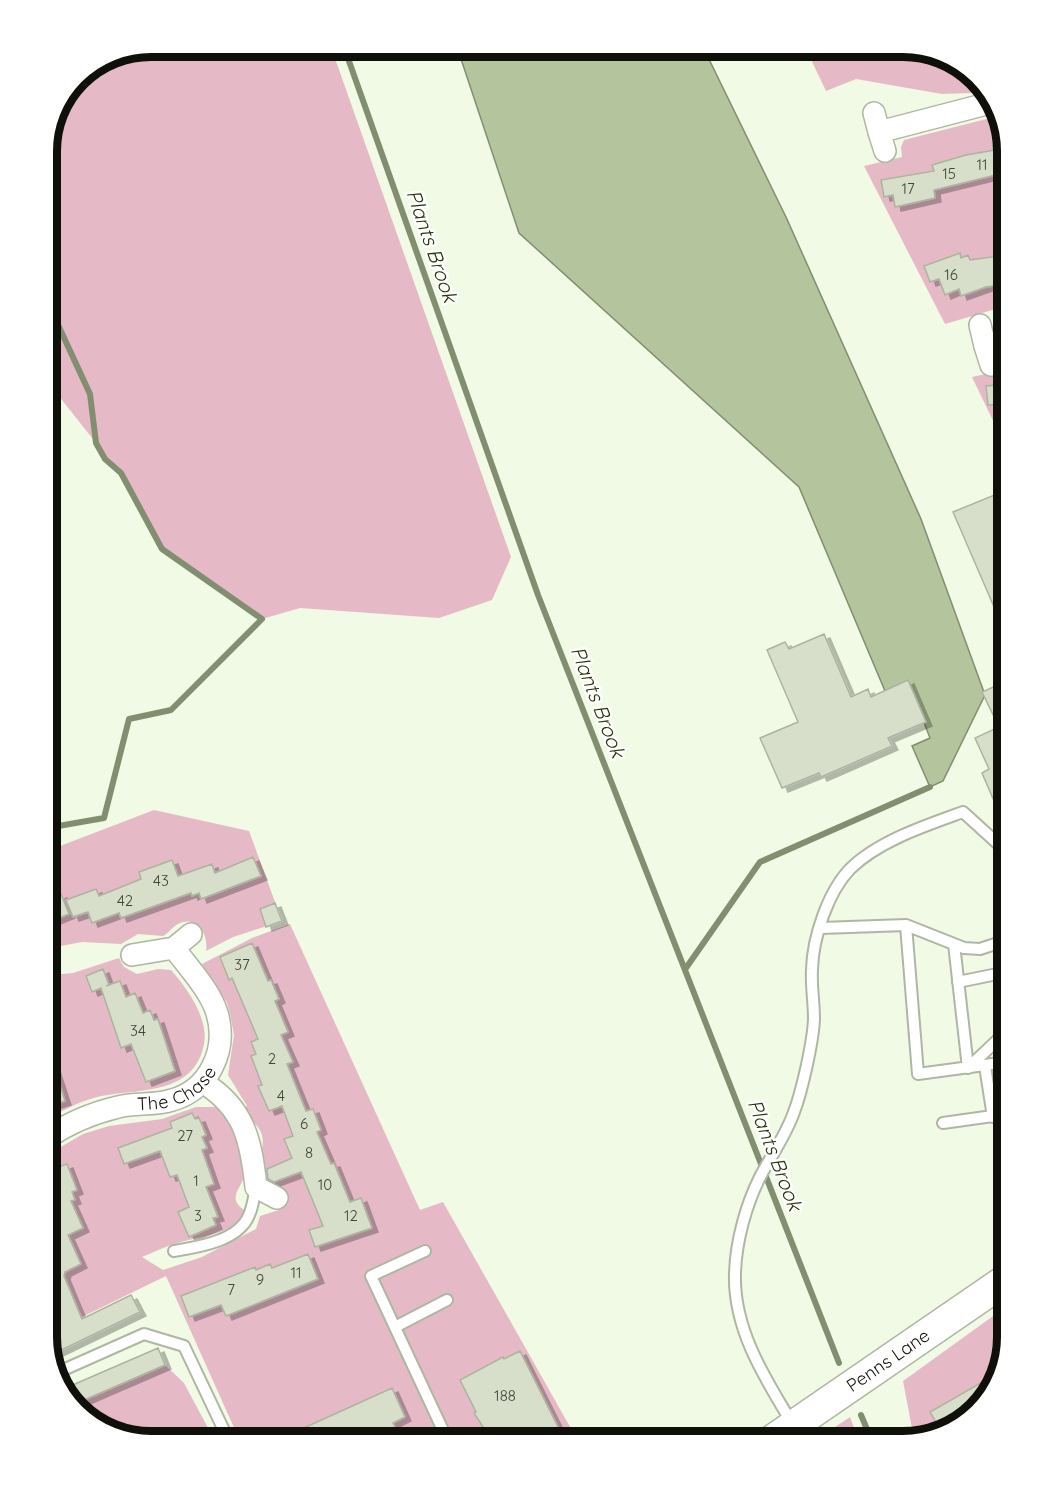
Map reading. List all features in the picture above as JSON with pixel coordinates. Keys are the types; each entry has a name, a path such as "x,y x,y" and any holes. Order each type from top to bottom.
{"main road":[{"name":"Penns Lane","path":"786,1431 997,1287"}],"street":[{"path":"879,132 984,105"},
{"path":"980,325 988,355 997,347"},
{"path":"132,955 174,948 191,934"},
{"name":"The Chase","path":"57,1132 79,1120 119,1106 151,1105 174,1100 204,1083 217,1056 219,1033 217,1012 174,948"},
{"path":"204,1083 223,1095 238,1113 247,1135 248,1192 277,1198"}],"lane":[{"path":"781,1431 770,1387 749,1345 737,1309 735,1272 742,1226 759,1179 794,1112 814,1020 812,968 821,928 832,895 850,868 886,844 922,827 963,812 997,842"},
{"path":"821,928 906,925 954,944 980,949 997,944"},
{"path":"906,925 918,1074 997,1064"},
{"path":"954,944 968,1068"},
{"path":"958,982 997,974"},
{"path":"968,1068 997,1041"},
{"path":"985,1066 993,1117"},
{"path":"943,1124 997,1116"},
{"path":"174,1251 198,1247 237,1230 249,1217 248,1192"},
{"path":"425,1251 371,1276 443,1431"},
{"path":"395,1327 447,1300"},
{"path":"63,1370 144,1334 184,1346 224,1431"}],"shaded area":[{"path":"151,57 335,57 511,557 492,600 439,618 300,608 262,619 162,549 121,473 105,459 96,443 57,394 57,145 60,127 76,94 89,80 104,70 133,59"},
{"path":"460,57 708,57 786,217 921,519 985,695 943,781 930,787 912,746 930,738 908,681 885,691 799,487 519,233"},
{"path":"810,57 909,57 927,60 960,76 976,92 942,94 856,79 826,91"},
{"path":"991,118 997,151 997,309 945,324 864,166 902,157 901,147 904,140"},
{"path":"997,372 997,429 972,377"},
{"path":"154,810 249,831 282,921 233,937 206,951 206,939 200,928 191,922 185,922 178,924 163,936 138,934 121,944 82,942 61,946 57,959 57,847"},
{"path":"290,924 420,1210 443,1202 572,1431 236,1431 166,1276 57,1329 57,1149 83,1134 109,1126 162,1119 196,1107 223,1107 238,1137 244,1177 236,1199 240,1207 246,1211 232,1226 215,1234 174,1244 142,1257 163,1270 202,1257 256,1229 260,1216 279,1210 283,1205 277,1187 263,1169 262,1135 243,1109 247,1106 228,1075 234,1035 227,1003 202,964 252,938"},
{"path":"119,958 124,967 137,974 158,969 171,970 195,1004 205,1034 198,1061 189,1073 176,1082 161,1087 97,1097 57,1114 57,975 73,973"},
{"path":"997,1313 996,1349 990,1373 978,1394 960,1412 939,1424 912,1430 903,1381"},
{"path":"165,1365 184,1383 210,1431 133,1429 109,1421 83,1401"},
{"path":"850,1417 855,1431 829,1431"}],"building":[{"path":"997,150 997,175 934,190 935,198 895,207 893,195 884,197 881,180 934,171 932,165 966,155"},
{"path":"960,253 961,258 968,255 970,260 997,256 997,286 961,296 959,289 945,295 939,279 930,282 924,266"},
{"path":"997,385 997,405 988,405 986,386"},
{"path":"997,494 997,614 953,512"},
{"path":"824,634 851,697 868,689 871,697 908,680 926,722 888,738 892,746 821,777 819,773 782,788 760,738 798,722 767,650 785,642 789,649"},
{"path":"997,685 997,723 982,692"},
{"path":"997,728 997,808 982,773 989,769 975,738"},
{"path":"253,857 261,876 201,899 199,893 192,896 191,893 121,918 119,913 92,923 88,912 73,917 66,900 96,889 99,896 141,879 139,872 172,860 178,876 212,864 215,873"},
{"path":"61,894 69,914 57,919 57,895"},
{"path":"275,903 282,921 266,927 260,909"},
{"path":"252,943 268,981 271,980 279,999 275,1001 288,1032 281,1035 293,1062 287,1064 306,1111 313,1109 321,1130 317,1132 331,1164 334,1163 350,1202 361,1198 372,1228 315,1247 309,1230 323,1226 301,1172 274,1182 268,1179 267,1169 292,1158 284,1139 293,1136 282,1106 269,1111 258,1086 262,1085 251,1056 256,1054 251,1042 258,1039 232,978 229,980 220,957"},
{"path":"103,969 109,985 120,981 126,997 135,993 143,1013 150,1010 154,1020 158,1019 175,1071 146,1082 131,1044 121,1048 101,988 92,992 86,976"},
{"path":"57,1076 65,1101 57,1104"},
{"path":"192,1113 195,1119 199,1118 206,1135 202,1137 207,1148 202,1150 214,1184 206,1187 218,1217 213,1218 216,1225 189,1237 178,1212 189,1207 177,1175 170,1177 160,1151 124,1164 118,1148 172,1128 170,1122"},
{"path":"67,1164 77,1190 72,1192 75,1200 71,1201 83,1228 68,1235 81,1264 65,1272 64,1276 82,1319 131,1295 140,1312 58,1351 57,1337 57,1168"},
{"path":"308,1254 318,1279 226,1316 221,1305 189,1317 181,1296 255,1267 256,1270 270,1264 272,1268"},
{"path":"158,1348 165,1365 83,1401 71,1386"},
{"path":"520,1351 560,1431 486,1431 474,1413 476,1412 460,1380 503,1357 504,1359"},
{"path":"986,1380 978,1394 960,1412 950,1418 937,1425 930,1412"},
{"path":"392,1388 405,1417 393,1423 397,1431 297,1431"}],"waterway":[{"name":"Plants Brook","path":"348,57 538,595 839,1363"},
{"path":"57,323 90,394 96,443 105,459 121,473 162,549 262,619 171,710 129,719 104,818 57,826"},
{"path":"686,968 760,862 930,787"},
{"name":"Plants Brook","path":"861,1415 868,1431"}]}
